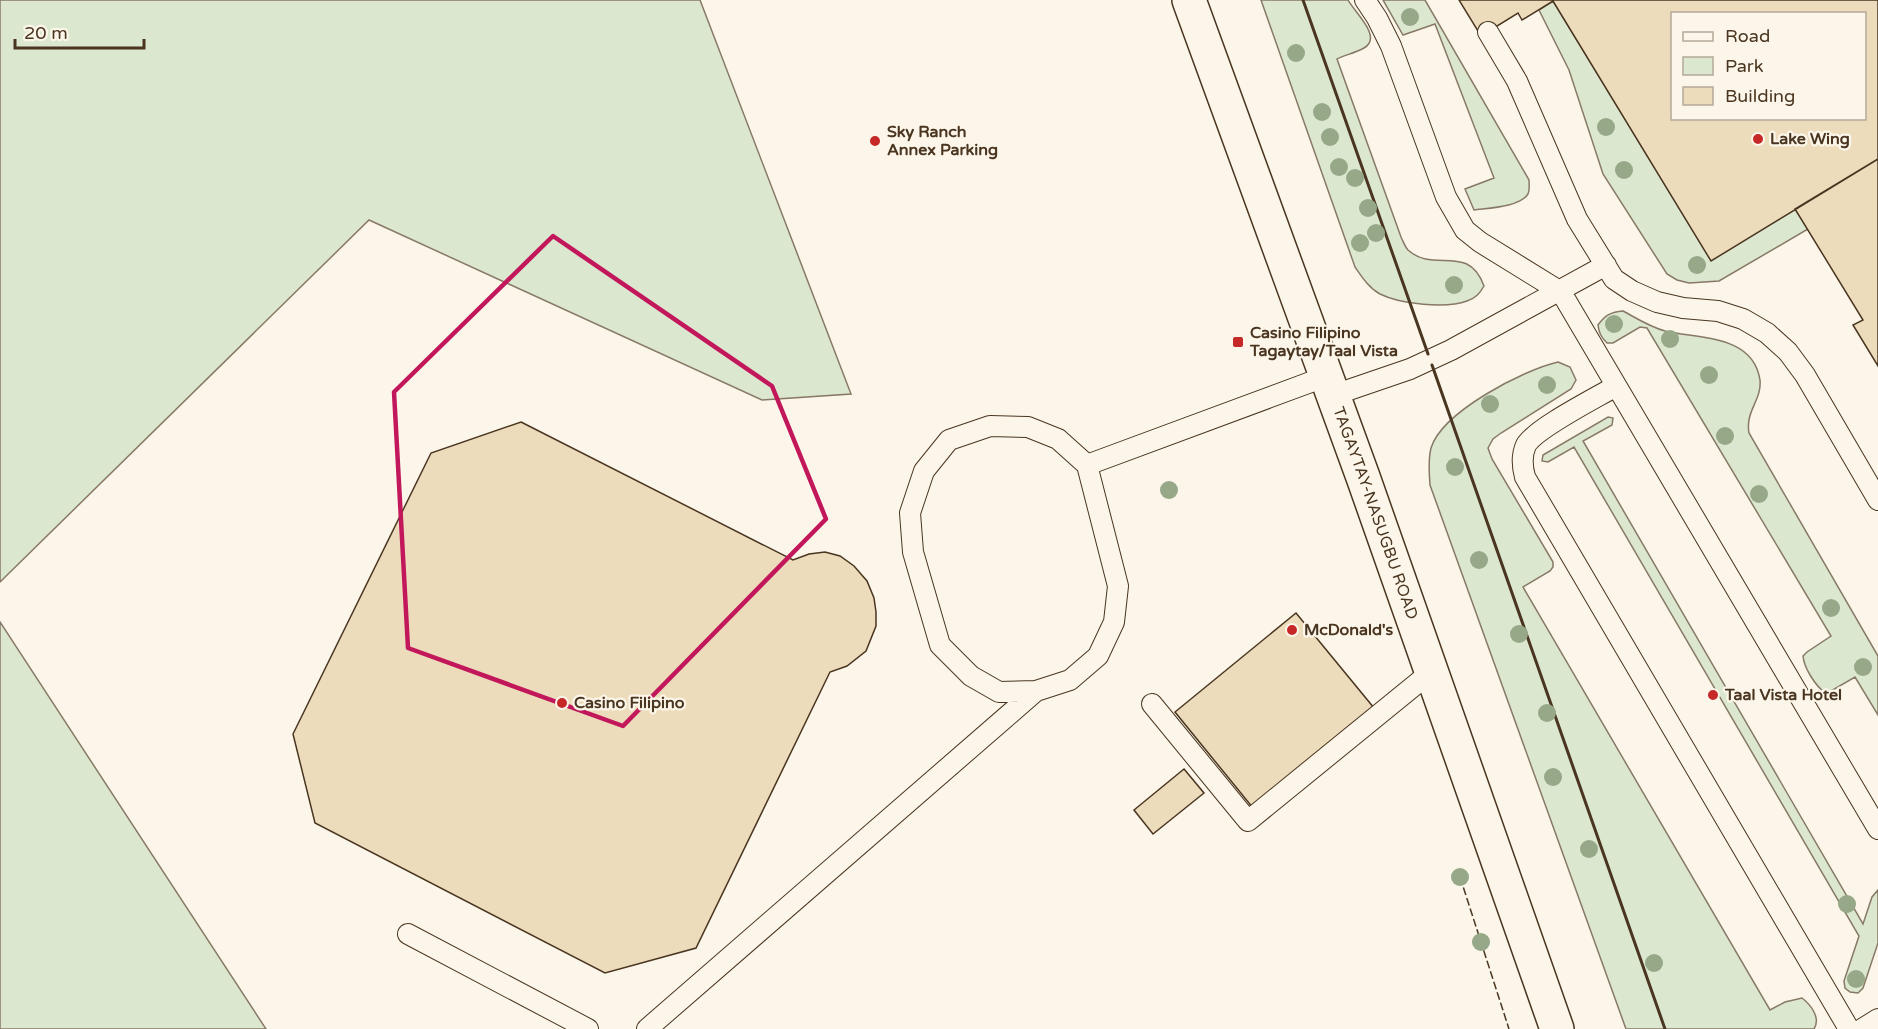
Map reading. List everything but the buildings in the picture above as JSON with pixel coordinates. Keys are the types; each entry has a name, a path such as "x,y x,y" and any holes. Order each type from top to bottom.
{"main road":[{"name":"TAGAYTAY-NASUGBU ROAD","path":"1189,0 1330,385 1557,1029"}],"lane":[{"path":"1365,0 1391,46 1446,197 1455,214 1465,230 1480,242 1561,292 1878,829"},
{"path":"1488,32 1517,81 1577,219 1614,279 1632,291 1657,302 1683,308 1718,311 1743,319 1767,333 1788,351 1805,375 1878,500"},
{"path":"1087,465 1330,385 1410,369 1561,292 1606,265"},
{"path":"1616,386 1534,435 1523,453 1522,466 1525,477 1849,1029"},
{"path":"990,426 1028,427 1058,439 1087,465 1118,586 1114,622 1098,656 1070,680 1036,691 999,692 971,676 940,645 913,552 910,513 924,471 949,441 990,426"},
{"path":"1152,704 1248,821 1431,672"},
{"path":"647,1029 1036,691"},
{"path":"408,934 588,1029"},
{"path":"1862,1029 1878,1019"}],"highlighted area":[{"path":"553,236 772,386 826,519 623,726 408,648 394,392"}],"green space":[{"path":"0,0 700,0 851,394 762,400 369,220 0,582"},
{"path":"1261,0 1348,0 1361,18 1369,31 1369,43 1361,50 1337,59 1401,237 1408,250 1418,257 1469,265 1477,273 1484,286 1475,297 1447,305 1411,303 1389,298 1376,292 1360,275 1355,267"},
{"path":"1383,0 1425,0 1529,180 1529,192 1524,198 1503,206 1474,210 1465,189 1494,178 1435,24 1403,35"},
{"path":"1553,1 1711,260 1795,209 1808,229 1719,281 1689,283 1667,274 1603,174 1569,70 1539,10"},
{"path":"1623,311 1665,331 1708,338 1736,346 1747,354 1755,365 1760,387 1749,418 1749,433 1878,656 1878,715 1855,677 1825,693 1817,686 1805,666 1803,656 1831,636 1647,328 1640,327 1613,343 1607,343 1602,337 1598,325 1606,316"},
{"path":"1558,362 1570,367 1576,380 1571,389 1501,433 1493,439 1488,448 1492,459 1553,562 1550,571 1523,587 1770,1010 1785,1002 1802,998 1809,1004 1816,1016 1814,1029 1626,1029 1430,485 1431,448 1438,434 1451,420 1505,383"},
{"path":"1608,417 1613,418 1612,425 1583,441 1863,924 1872,897 1878,890 1878,943 1863,988 1858,993 1850,992 1845,988 1844,981 1859,936 1574,447 1548,462 1542,461 1543,455"},
{"path":"0,622 266,1029 0,1029"}],"fence":[{"path":"1460,877 1509,1029"}],"wall":[{"path":"1303,0 1428,354"},
{"path":"1432,365 1665,1029"}],"place":[{"name":"Lake Wing","path":"1758,139"},
{"name":"Sky Ranch Annex Parking","path":"875,141"},
{"name":"Casino Filipino Tagaytay/Taal Vista","path":"1238,342"},
{"name":"McDonald's","path":"1292,630"},
{"name":"Taal Vista Hotel","path":"1713,695"},
{"name":"Casino Filipino","path":"562,703"}]}
